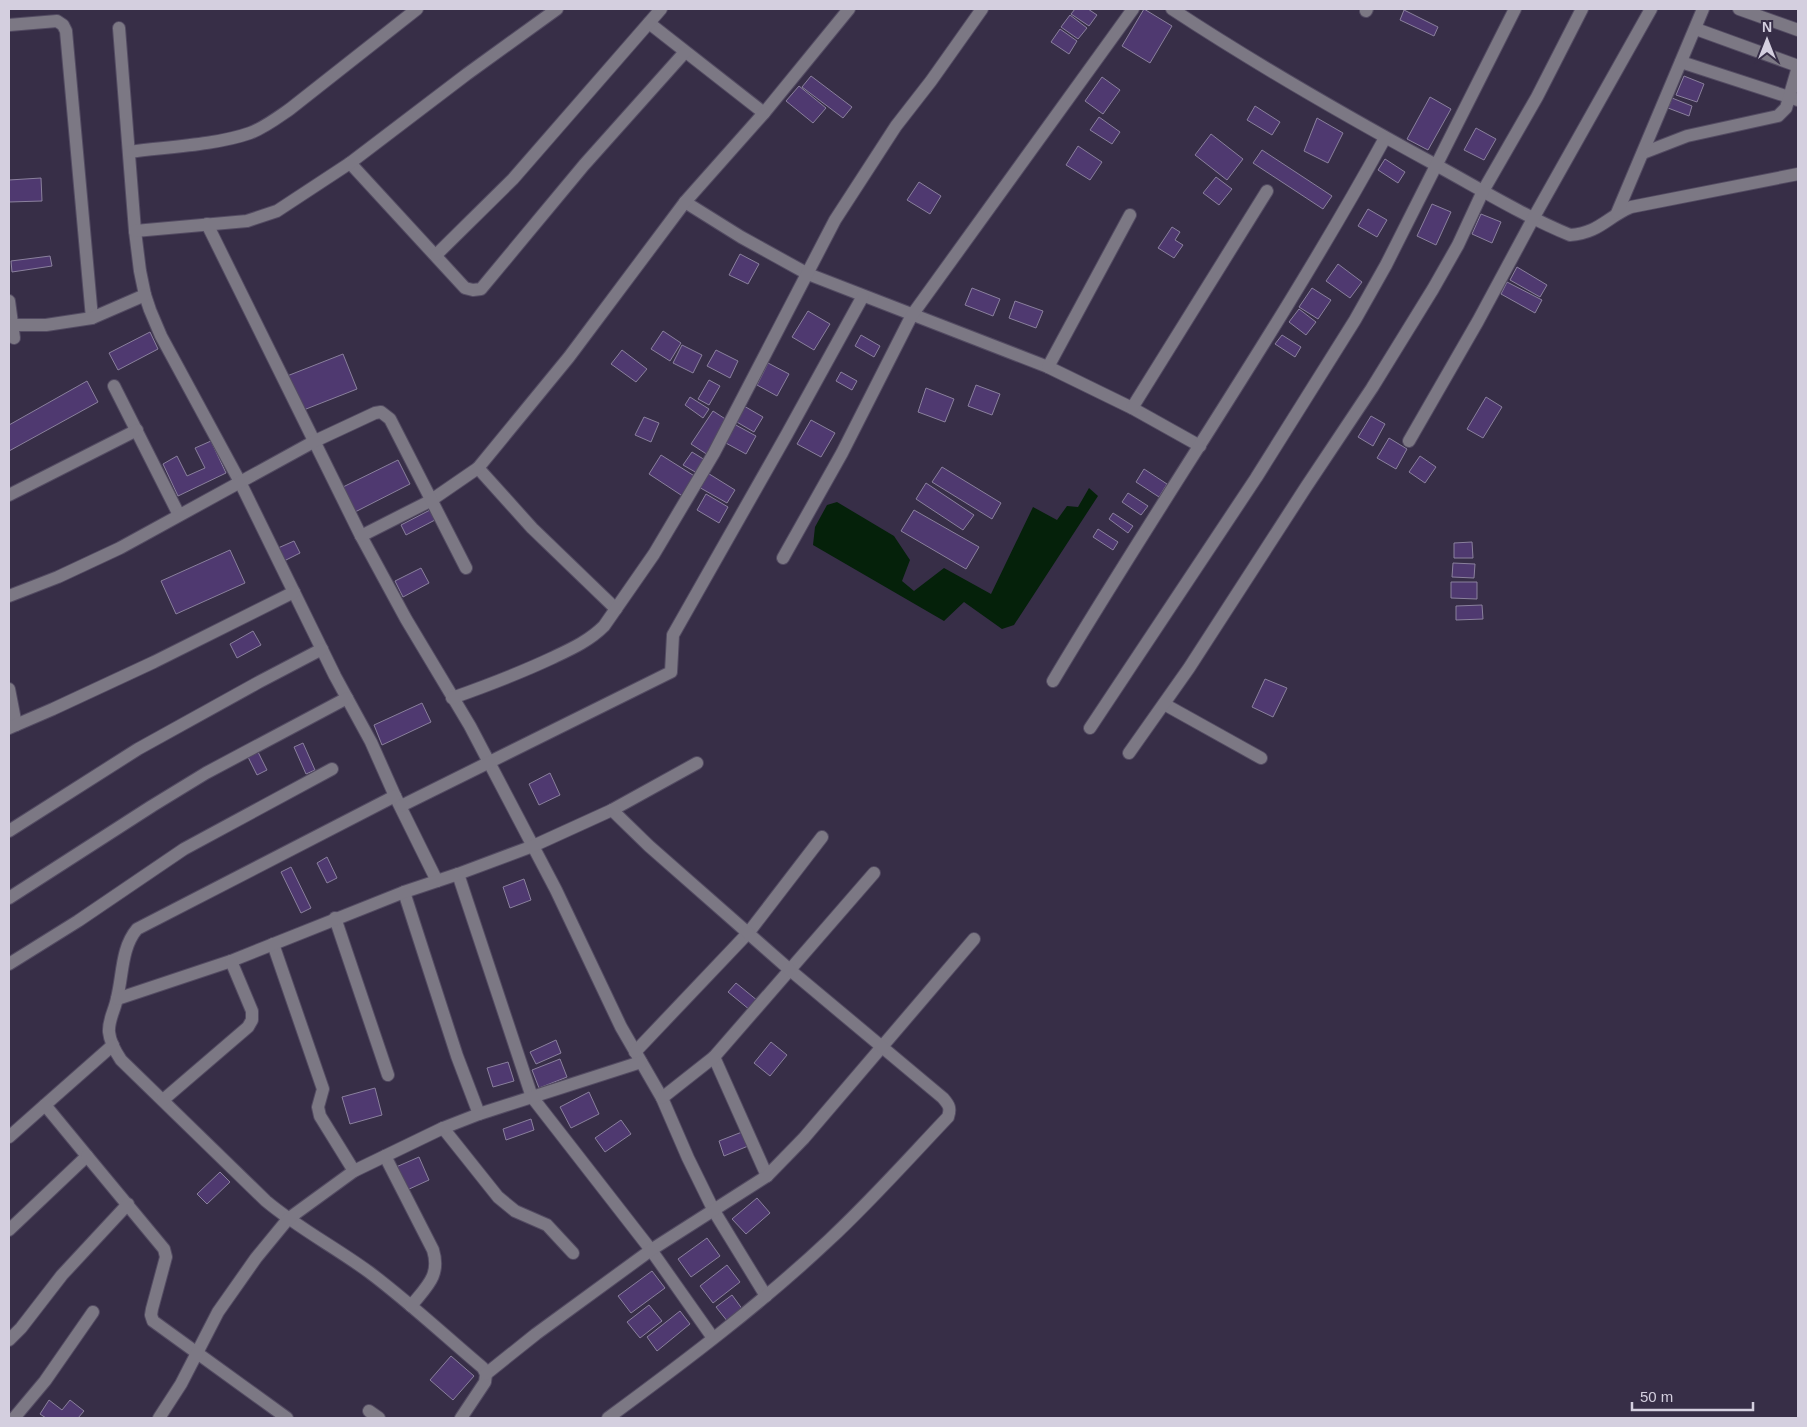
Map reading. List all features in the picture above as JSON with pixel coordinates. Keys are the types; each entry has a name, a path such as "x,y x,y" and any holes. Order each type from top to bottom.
{"street":[{"path":"129,152 223,140 251,133 275,120 290,109 416,9"},
{"path":"135,231 246,221 276,211 350,164 467,74 557,9"},
{"path":"436,255 514,179 662,9"},
{"path":"362,536 430,501 478,468 569,357 684,202 764,113 849,9"},
{"path":"452,698 527,670 577,646 594,636 616,610 654,554 714,453 835,220 891,134 982,9"},
{"path":"783,558 842,453 912,315 1133,9"},
{"path":"1172,9 1233,49 1386,138 1483,191 1570,235 1584,234 1595,230 1617,213 1631,207 1798,174"},
{"path":"1090,728 1246,493 1355,320 1386,266 1515,9"},
{"path":"1129,753 1164,704 1408,330 1447,266 1483,191 1537,96 1582,9"},
{"path":"1409,441 1478,321 1651,9"},
{"path":"1617,213 1703,9"},
{"path":"1739,9 1798,30"},
{"path":"9,25 57,21 63,25 66,31 92,318"},
{"path":"649,23 764,113"},
{"path":"119,28 135,231 145,295 161,336 240,482 322,649 371,742 437,881"},
{"path":"1643,153 1687,136 1778,116 1783,113 1794,98 1798,67 1696,29"},
{"path":"350,164 465,288 481,289 584,165 686,52"},
{"path":"1681,62 1794,98"},
{"path":"1053,681 1101,601 1318,257 1386,138"},
{"path":"1132,408 1266,191"},
{"path":"684,202 741,237 808,274 1048,367 1132,408 1200,446"},
{"path":"1048,367 1130,215"},
{"path":"207,224 362,536 406,619 470,726 556,890 621,1028 662,1098 714,1211 766,1296"},
{"path":"12,325 46,325 92,318 145,295"},
{"path":"461,1418 485,1382 486,1374 482,1368 411,1306 368,1272 311,1232 288,1219 266,1201 122,1060 112,1045 110,1025 117,999 125,950 137,929 398,801 489,763 671,672 673,635 788,434 863,296"},
{"path":"9,301 14,338"},
{"path":"114,386 179,515"},
{"path":"9,596 58,577 120,548 315,440 381,412 390,419 430,501 466,568"},
{"path":"9,495 137,430"},
{"path":"478,468 532,528 616,610"},
{"path":"9,690 12,726 154,662 294,592"},
{"path":"9,831 138,749 322,649"},
{"path":"9,898 206,773 347,698"},
{"path":"1164,704 1261,758"},
{"path":"117,999 231,961 335,918 533,846 612,810 697,764"},
{"path":"9,964 78,921 184,849 332,769"},
{"path":"608,1418 683,1363 766,1296 830,1239 948,1117 950,1111 949,1104 943,1098 882,1045 790,970 649,846 612,810"},
{"path":"159,1418 181,1384 218,1312 288,1219 354,1171 443,1128 638,1057 748,932 822,837"},
{"path":"662,1098 714,1057 874,873"},
{"path":"458,874 532,1097 651,1250 713,1338"},
{"path":"404,892 457,1056 479,1114"},
{"path":"335,918 388,1075"},
{"path":"486,1374 536,1334 651,1250 767,1176 804,1138 974,939"},
{"path":"273,944 322,1089 322,1097 318,1107 320,1116 354,1171"},
{"path":"163,1100 248,1027 252,1020 252,1011 231,961"},
{"path":"9,1136 112,1045"},
{"path":"714,1057 767,1176"},
{"path":"45,1104 86,1156 160,1242 166,1257 152,1309 153,1321 287,1418"},
{"path":"443,1128 498,1197 515,1211 547,1225 573,1253"},
{"path":"9,1230 86,1156"},
{"path":"385,1156 434,1250 436,1260 436,1271 432,1280 411,1306"},
{"path":"9,1340 21,1328 62,1275 128,1204"},
{"path":"14,1418 44,1381 93,1312"}],"shaded area":[{"path":"1089,488 1098,496 1014,625 1002,629 964,602 944,621 813,545 815,527 827,505 837,502 894,536 910,560 902,581 914,591 944,568 991,594 1033,507 1057,520 1067,506 1078,507"}],"building":[{"path":"1075,9 1088,9 1097,15 1089,26 1071,14"},
{"path":"1144,9 1172,26 1150,63 1122,46"},
{"path":"1404,10 1438,27 1434,36 1400,20"},
{"path":"1070,15 1087,28 1078,39 1061,27"},
{"path":"1060,29 1077,41 1069,54 1051,42"},
{"path":"811,76 852,107 843,118 802,87"},
{"path":"1684,76 1704,84 1697,102 1676,95"},
{"path":"1102,77 1120,90 1103,114 1085,101"},
{"path":"799,86 826,108 813,123 786,101"},
{"path":"1430,97 1451,109 1428,150 1407,139"},
{"path":"1672,98 1692,106 1689,116 1668,108"},
{"path":"1255,106 1280,122 1272,135 1247,120"},
{"path":"1099,117 1120,132 1112,144 1090,130"},
{"path":"1317,118 1343,133 1328,163 1304,151"},
{"path":"1476,128 1496,139 1484,160 1464,150"},
{"path":"1211,134 1243,159 1227,180 1195,155"},
{"path":"1078,146 1102,162 1090,180 1066,165"},
{"path":"1262,150 1332,196 1323,209 1253,163"},
{"path":"1385,159 1405,172 1398,183 1378,170"},
{"path":"1216,177 1232,189 1219,205 1203,193"},
{"path":"41,178 42,201 9,202 9,180"},
{"path":"919,182 941,196 930,214 907,200"},
{"path":"1432,204 1451,212 1436,245 1417,236"},
{"path":"1368,209 1387,220 1377,237 1358,226"},
{"path":"1481,214 1501,222 1492,243 1472,234"},
{"path":"1172,227 1180,232 1175,240 1183,245 1174,258 1158,248"},
{"path":"740,254 759,264 748,284 729,275"},
{"path":"50,256 52,266 12,272 11,261"},
{"path":"1338,264 1362,282 1350,298 1326,281"},
{"path":"1517,267 1547,285 1540,297 1510,280"},
{"path":"1507,282 1542,300 1535,313 1501,294"},
{"path":"972,288 1000,299 993,316 965,305"},
{"path":"1312,288 1331,300 1318,319 1299,307"},
{"path":"1015,301 1043,311 1036,328 1009,318"},
{"path":"1299,309 1316,322 1306,335 1289,322"},
{"path":"808,311 830,324 814,350 792,337"},
{"path":"663,331 681,343 670,361 651,349"},
{"path":"150,332 158,349 118,370 109,353"},
{"path":"861,335 880,346 874,357 855,346"},
{"path":"1282,335 1301,347 1295,357 1275,344"},
{"path":"682,345 702,355 693,373 673,363"},
{"path":"622,350 647,369 636,382 611,364"},
{"path":"716,350 738,361 730,378 707,366"},
{"path":"343,354 357,389 301,411 287,376"},
{"path":"768,363 789,374 777,396 757,385"},
{"path":"841,372 857,381 852,390 836,381"},
{"path":"709,380 720,386 709,405 698,399"},
{"path":"87,381 98,402 9,451 9,425"},
{"path":"976,385 1000,394 992,415 968,406"},
{"path":"926,388 954,399 945,422 918,412"},
{"path":"690,397 709,409 703,418 685,405"},
{"path":"1486,397 1502,407 1483,438 1467,429"},
{"path":"744,406 763,417 754,432 735,421"},
{"path":"713,411 730,422 708,455 691,444"},
{"path":"1371,416 1385,424 1373,446 1358,437"},
{"path":"644,417 659,423 651,442 635,435"},
{"path":"811,420 835,433 821,457 797,444"},
{"path":"734,424 756,436 746,454 724,442"},
{"path":"1389,438 1407,449 1396,469 1377,458"},
{"path":"211,441 226,473 178,496 163,464 177,456 187,476 205,468 195,448"},
{"path":"692,452 705,460 697,473 683,465"},
{"path":"661,455 696,477 684,497 649,474"},
{"path":"1420,456 1436,467 1425,483 1409,472"},
{"path":"398,460 410,484 355,512 343,487"},
{"path":"942,467 1001,503 992,519 932,482"},
{"path":"1144,469 1167,484 1159,497 1136,482"},
{"path":"706,472 735,490 727,503 697,486"},
{"path":"926,483 974,515 963,530 916,499"},
{"path":"1128,493 1148,506 1141,515 1122,502"},
{"path":"706,494 728,507 719,523 697,510"},
{"path":"430,510 435,520 406,535 401,525"},
{"path":"914,510 979,547 966,569 901,531"},
{"path":"1113,513 1133,526 1128,533 1109,519"},
{"path":"1098,529 1118,542 1113,550 1093,537"},
{"path":"294,541 300,553 284,561 278,548"},
{"path":"1472,542 1473,558 1454,558 1454,543"},
{"path":"230,550 245,583 176,614 161,581"},
{"path":"1453,563 1475,564 1474,578 1452,577"},
{"path":"421,568 429,583 403,597 395,581"},
{"path":"1451,582 1477,582 1477,599 1451,598"},
{"path":"1482,605 1483,619 1456,620 1456,606"},
{"path":"253,631 261,645 237,658 230,644"},
{"path":"1265,679 1287,688 1273,717 1252,707"},
{"path":"422,703 431,722 382,745 374,725"},
{"path":"303,743 315,770 306,774 294,747"},
{"path":"257,750 267,770 257,775 247,755"},
{"path":"550,773 560,795 539,805 529,784"},
{"path":"327,857 337,878 327,883 317,863"},
{"path":"291,867 311,908 301,913 281,872"},
{"path":"524,879 531,900 510,908 503,887"},
{"path":"736,983 758,1001 750,1010 728,992"},
{"path":"556,1040 561,1053 536,1064 530,1052"},
{"path":"771,1042 787,1055 770,1076 754,1063"},
{"path":"560,1059 567,1077 539,1088 532,1070"},
{"path":"508,1062 514,1081 493,1087 487,1068"},
{"path":"375,1088 382,1115 350,1124 342,1097"},
{"path":"589,1092 599,1114 571,1128 560,1107"},
{"path":"531,1119 534,1130 506,1140 503,1129"},
{"path":"621,1120 631,1134 605,1152 595,1138"},
{"path":"742,1132 748,1146 724,1156 719,1141"},
{"path":"419,1157 429,1180 407,1190 396,1167"},
{"path":"220,1172 230,1182 207,1204 197,1194"},
{"path":"757,1198 770,1213 746,1234 732,1219"},
{"path":"707,1238 720,1256 691,1277 678,1259"},
{"path":"727,1265 740,1282 713,1303 700,1286"},
{"path":"652,1271 665,1288 631,1313 618,1296"},
{"path":"732,1295 743,1310 728,1322 716,1307"},
{"path":"649,1305 662,1321 640,1338 627,1322"},
{"path":"680,1311 690,1324 657,1351 647,1337"},
{"path":"451,1356 474,1376 453,1400 430,1380"},
{"path":"49,1400 62,1410 70,1400 84,1411 78,1418 46,1418 40,1414"}]}
